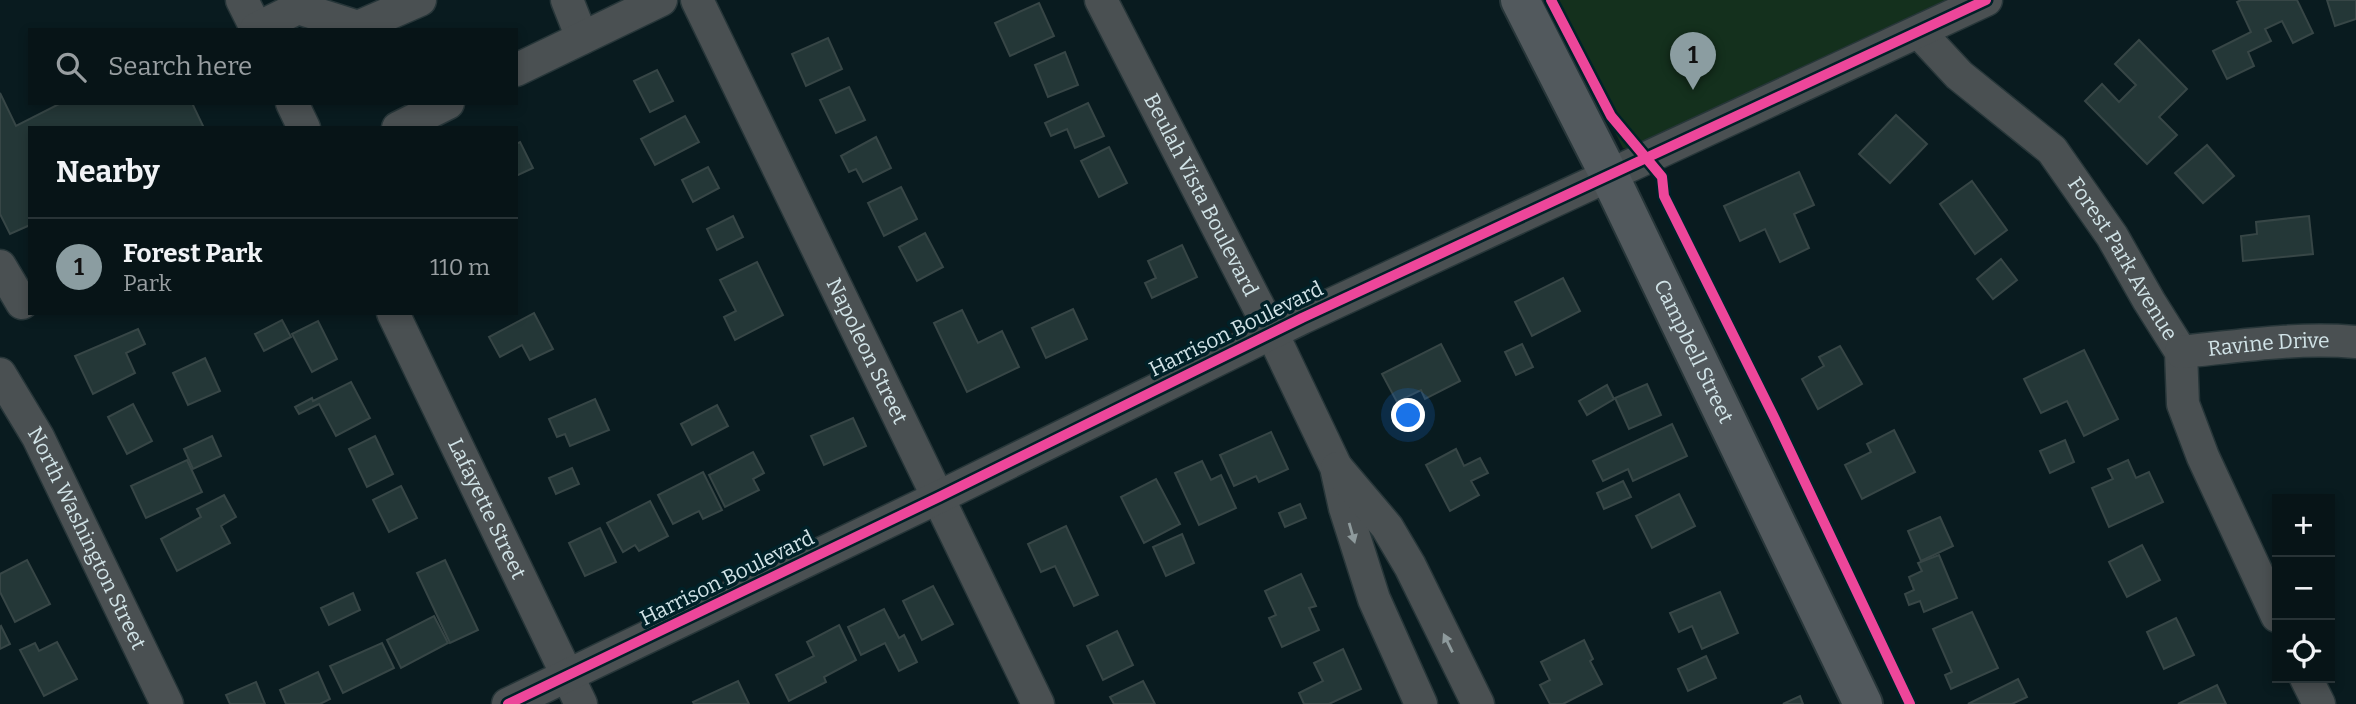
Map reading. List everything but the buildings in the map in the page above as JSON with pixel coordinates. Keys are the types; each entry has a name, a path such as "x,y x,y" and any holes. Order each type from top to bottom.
{"main road":[{"name":"Campbell Street","path":"1520,0 1609,175 1863,704"}],"street":[{"path":"242,0 256,28"},
{"path":"259,28 298,8 358,27 420,0"},
{"path":"567,0 582,38"},
{"path":"518,69 661,0"},
{"name":"Napoleon Street","path":"697,0 1038,704"},
{"name":"Beulah Vista Boulevard","path":"1101,0 1272,333 1336,467 1345,508 1374,599 1421,704"},
{"name":"Harrison Boulevard","path":"509,704 1272,333 1986,0"},
{"name":"Forest Park Avenue","path":"1919,32 1959,75 2052,150 2112,236 2182,352 2183,404 2203,457 2272,605"},
{"path":"293,105 303,126"},
{"path":"401,126 444,105"},
{"path":"0,266 17,305"},
{"name":"Lafayette Street","path":"394,315 581,704"},
{"name":"Ravine Drive","path":"2182,352 2324,339 2356,342"},
{"name":"North Washington Street","path":"0,374 38,437 167,704"},
{"name":"Beulah Vista Boulevard","path":"1336,467 1387,527 1410,566 1478,704"},
{"path":"2308,683 2319,704"}],"green space":[{"path":"1547,0 1986,0 1651,155 1623,148"}],"cycle path":[{"path":"1551,0 1611,116 1662,177 1664,196 1774,417 1910,704"},
{"path":"508,704 939,497 1302,318 1986,0"}],"place":[{"name":"Forest Park","path":"1693,90"}]}
